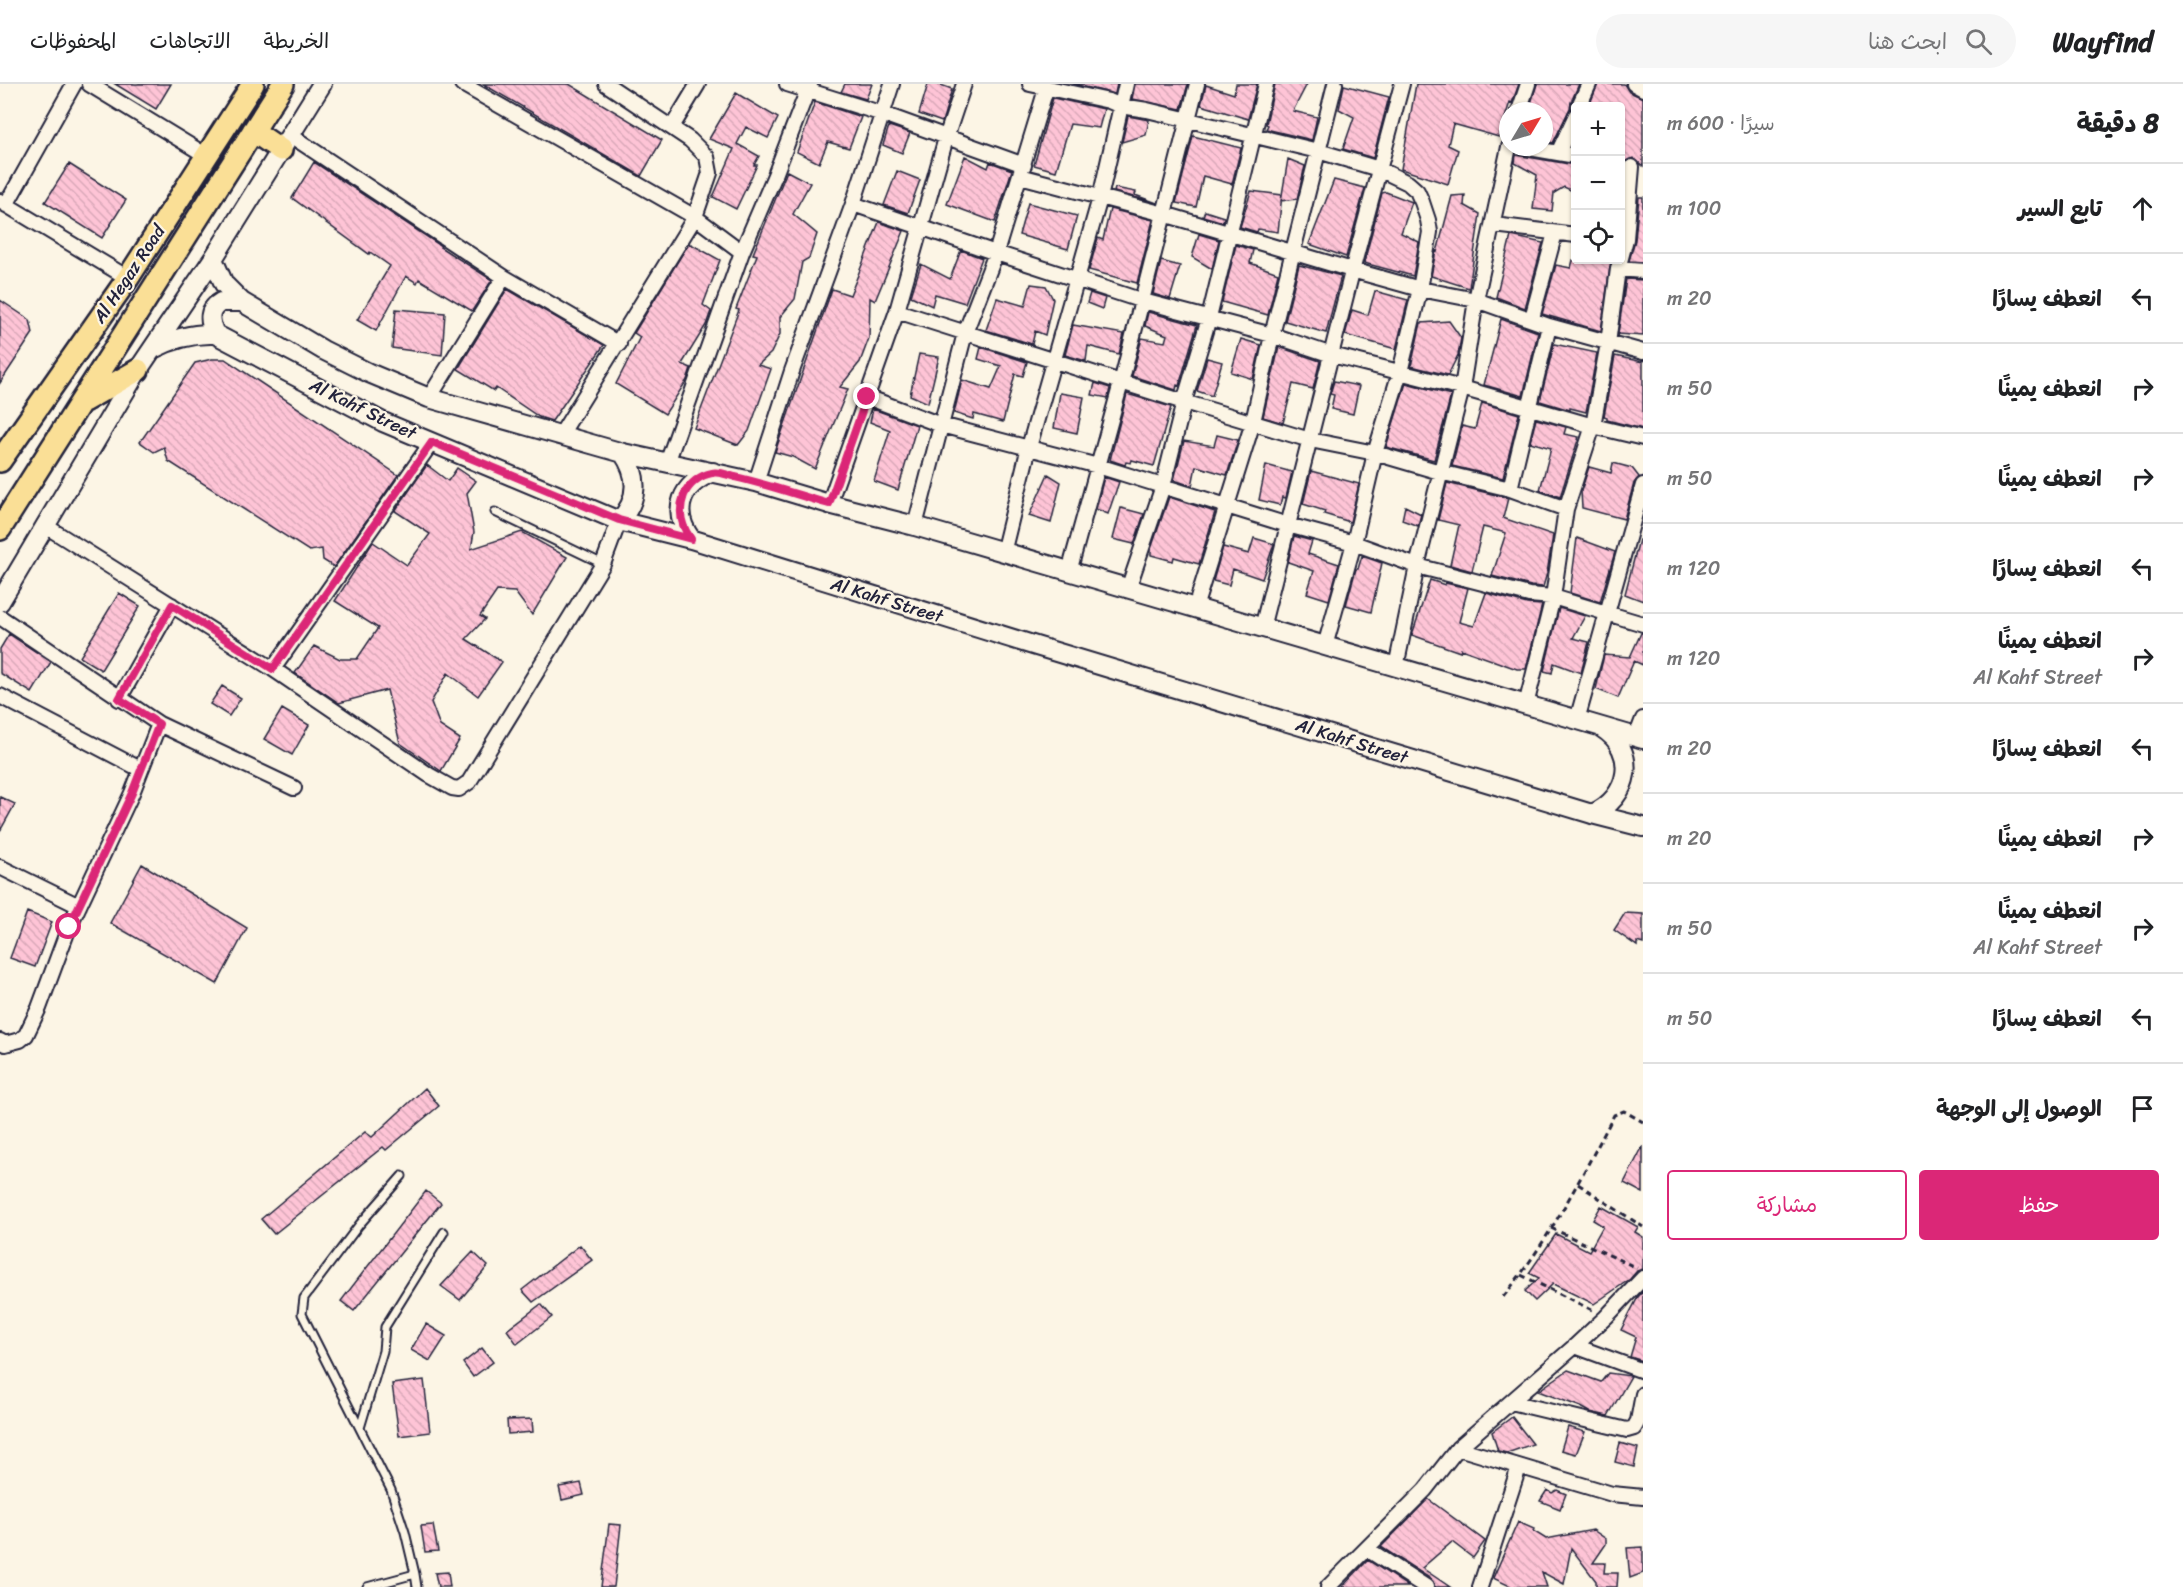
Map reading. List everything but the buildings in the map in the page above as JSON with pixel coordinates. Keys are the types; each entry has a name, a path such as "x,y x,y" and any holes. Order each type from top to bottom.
{"main road":[{"name":"Al Hegaz Road","path":"0,461 128,278 253,84"},
{"name":"Al Hegaz Road","path":"0,529 283,84"},
{"path":"0,602 138,370 213,259 322,84"},
{"path":"253,131 286,143"},
{"name":"Al Kahf Street","path":"213,259 224,284 242,302 323,350 369,373 429,398 623,453 756,482 915,526 1640,738"},
{"path":"153,349 165,342 190,335 215,334 210,320 212,309 226,300 242,302"},
{"name":"Al Kahf Street","path":"215,334 383,422 619,520 691,539 1592,814 1643,826"},
{"path":"81,403 138,370"},
{"path":"619,520 632,503 636,482 623,453"},
{"path":"691,539 686,532 681,515 683,498 692,483 713,472"},
{"path":"1592,814 1609,805 1615,798 1624,782 1626,772 1619,745 1614,737 1599,726"}],"street":[{"path":"74,84 3,203 128,278"},
{"path":"89,84 207,156"},
{"path":"462,84 695,217 742,252"},
{"path":"560,436 619,344 695,217 710,173 707,157 690,140 606,84"},
{"path":"672,128 698,84"},
{"path":"787,84 808,87 946,138 1022,171 1100,198 1164,214 1420,289 1476,300 1532,318 1549,326 1643,352"},
{"path":"756,482 792,371 854,204 892,84"},
{"path":"829,504 897,311 946,138 964,84"},
{"path":"1030,84 1318,151 1379,169 1408,183 1417,191 1428,219 1430,232 1420,289 1400,372 1375,453 1354,543 1325,646"},
{"path":"1003,553 1052,362 1100,198 1126,84"},
{"path":"1069,572 1143,301 1197,84"},
{"path":"1128,589 1163,486 1184,402 1209,318 1266,84"},
{"path":"1195,609 1253,422 1272,335 1335,84"},
{"path":"1262,628 1352,270 1402,84"},
{"path":"1522,102 1528,84"},
{"path":"1581,102 1589,84"},
{"path":"1634,84 1643,88"},
{"path":"667,463 742,252 775,175 808,87"},
{"path":"915,526 965,333 996,253 1046,89"},
{"path":"1558,153 1571,124"},
{"path":"286,143 504,277 619,344"},
{"path":"1553,152 1571,155"},
{"path":"1396,667 1440,472 1462,387 1476,300 1507,156"},
{"path":"1625,223 1632,168"},
{"path":"854,204 1143,301 1272,335 1332,355 1462,387 1528,408 1643,438"},
{"path":"1494,225 1571,235"},
{"path":"1532,318 1555,233"},
{"path":"1526,705 1553,597 1566,509 1593,426 1619,264"},
{"path":"1618,269 1643,271"},
{"path":"429,398 504,277"},
{"path":"897,311 1052,362 1310,440 1375,453 1510,489 1566,509"},
{"path":"1510,489 1549,326"},
{"path":"867,397 941,425 1098,466 1354,543 1418,566 1529,595 1553,597 1643,624"},
{"path":"273,669 432,442"},
{"path":"1577,720 1643,485"},
{"path":"44,525 273,669 429,775 452,788 459,789 469,782 603,564 619,520"},
{"path":"119,699 172,605"},
{"path":"0,617 159,724 294,788"},
{"path":"0,696 140,769"},
{"path":"1640,738 1643,719"},
{"path":"0,1041 5,1044 20,1040 26,1035 79,906 132,793 159,724"},
{"path":"0,867 79,906"},
{"path":"1328,1587 1425,1490 1458,1448 1575,1346 1641,1284"},
{"path":"1575,1346 1643,1371"},
{"path":"1511,1402 1627,1430 1634,1428 1638,1421 1643,1394"},
{"path":"1458,1448 1612,1494 1643,1497"},
{"path":"1480,1587 1519,1467"},
{"path":"1367,1549 1426,1587"}],"lane":[{"path":"495,512 603,564"},
{"path":"402,1176 359,1225 304,1298 302,1314 391,1490 405,1532 417,1587"},
{"path":"360,1428 383,1351 385,1327 444,1232"},
{"path":"368,1587 415,1574"}],"path":[{"path":"1503,1297 1521,1275 1578,1184 1614,1115 1624,1111 1643,1122"},
{"path":"1578,1184 1643,1227"},
{"path":"1551,1228 1643,1270"},
{"path":"1521,1275 1606,1317"}],"route":[{"path":"69,927 132,793 159,724 119,699 172,605 273,669 432,442 619,520 691,539 682,524 683,498 692,483 713,472 829,504 867,397"}]}
